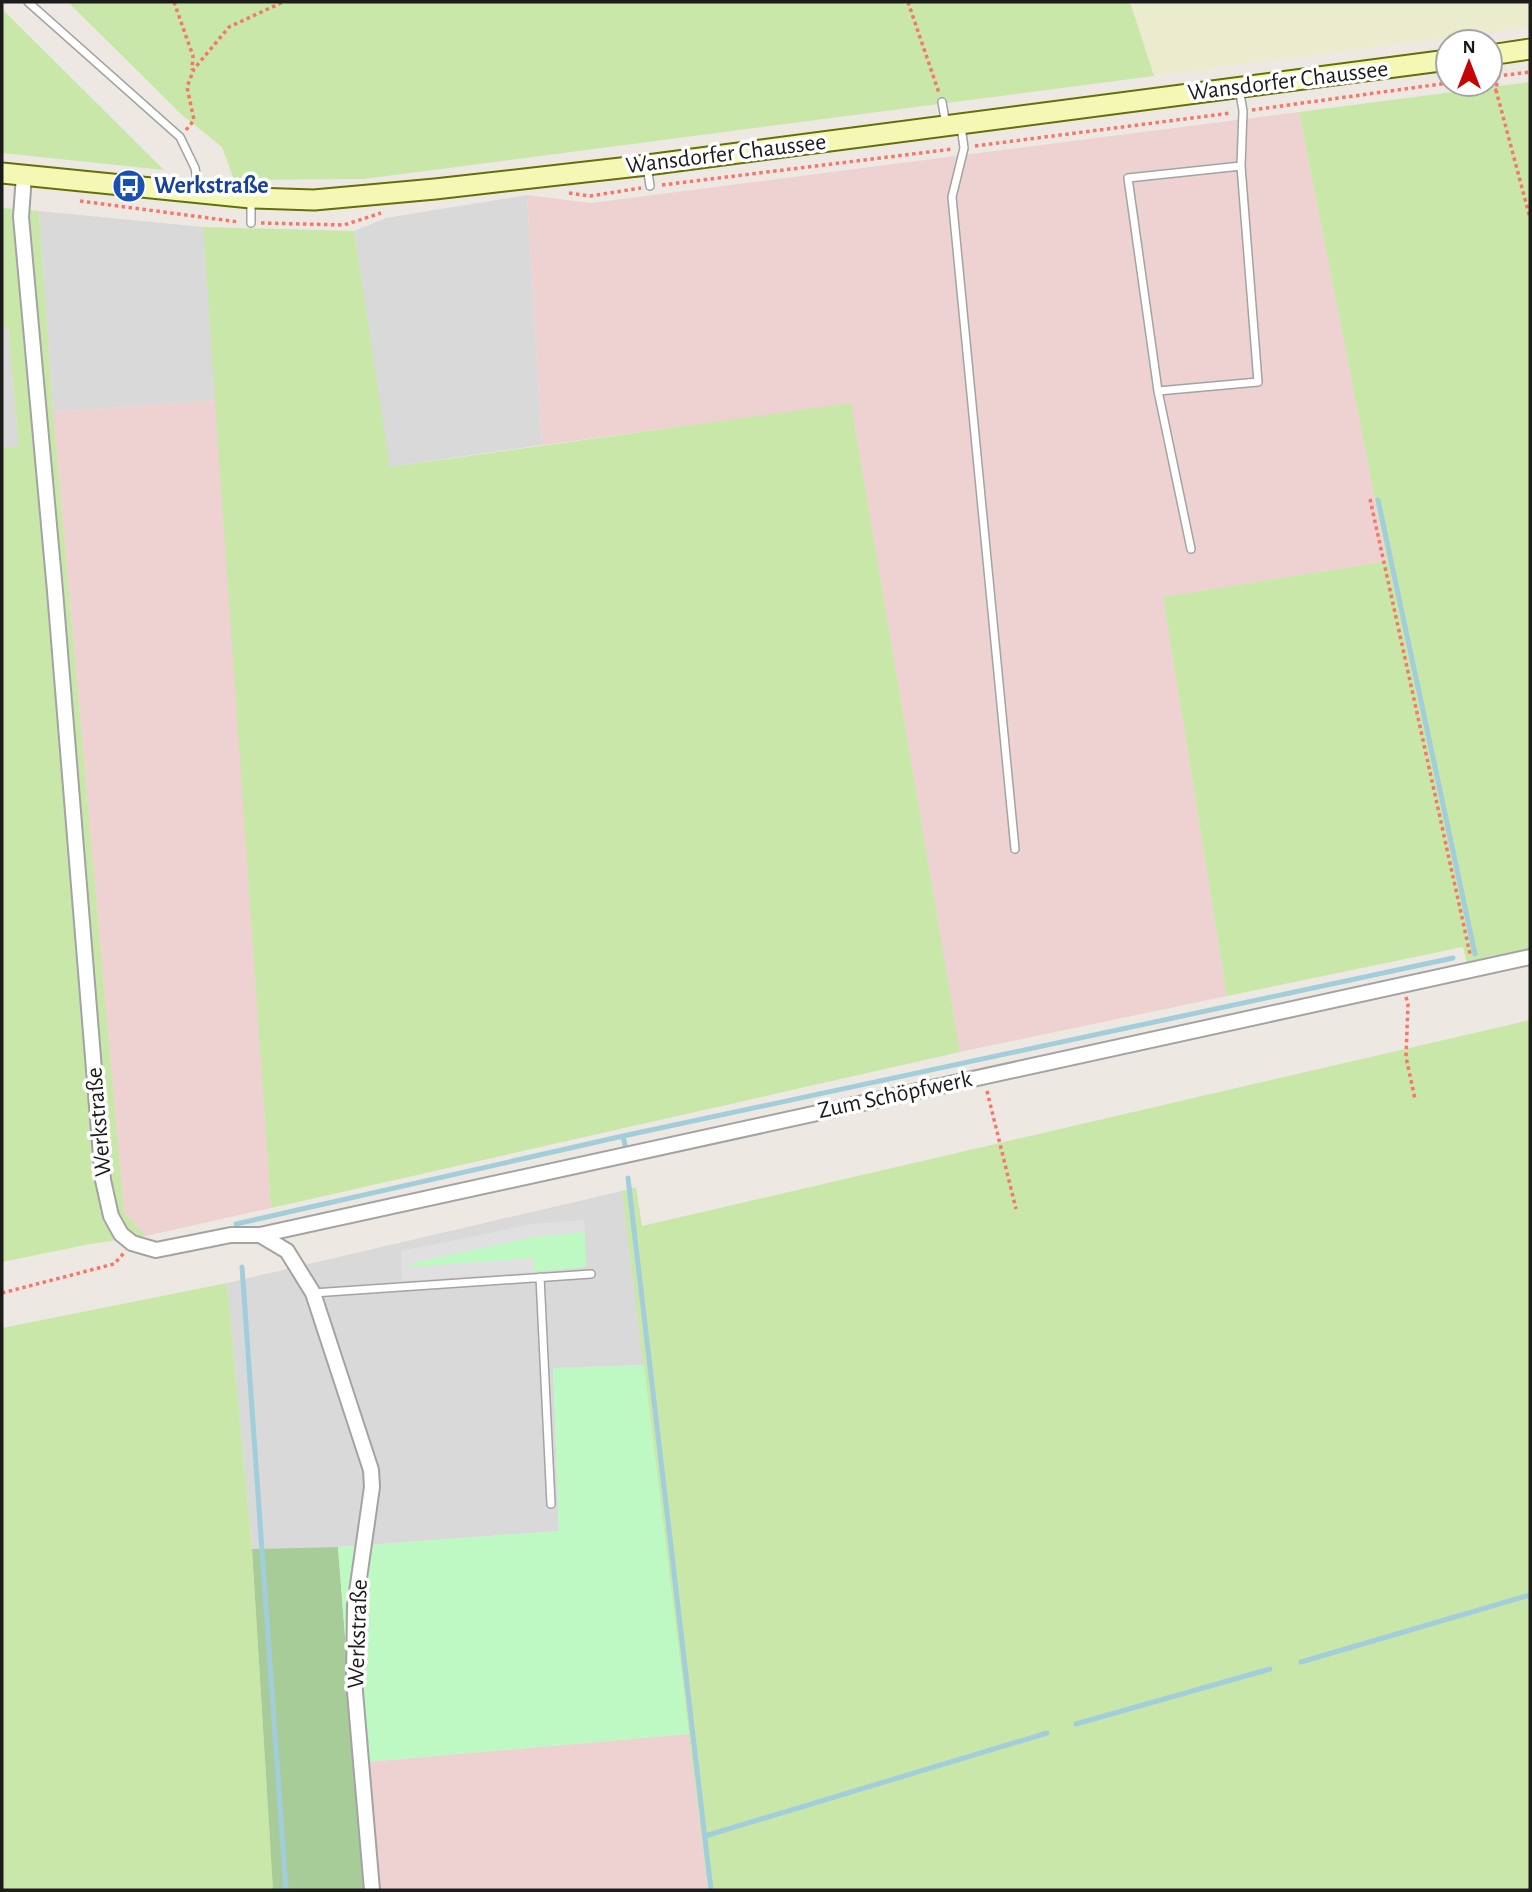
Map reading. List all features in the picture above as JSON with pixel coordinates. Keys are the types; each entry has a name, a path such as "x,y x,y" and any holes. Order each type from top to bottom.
{"street":[{"path":"1504,53 1530,49"},
{"name":"Wansdorfer Chaussee","path":"2,173 250,198 314,200 647,165 1434,62"},
{"name":"Werkstraße","path":"24,176 21,217 103,1181 111,1216 121,1234 132,1243"},
{"name":"Zum Schöpfwerk","path":"260,1235 1530,957"},
{"path":"132,1243 156,1250 231,1235 260,1235"},
{"name":"Werkstraße","path":"260,1235 287,1251 313,1293 371,1470 372,1486 355,1606 354,1680 372,1890"}],"lane":[{"path":"28,2 180,137 195,168 199,193"},
{"path":"1158,391 1258,382 1241,166 1243,111 1238,87"},
{"path":"942,102 964,148 952,197 1015,849"},
{"path":"647,165 650,186"},
{"path":"1191,550 1158,391 1128,178 1241,166"},
{"path":"250,198 251,223"},
{"path":"313,1293 591,1274"},
{"path":"540,1277 551,1504"}],"path":[{"path":"174,2 193,56 191,77"},
{"path":"194,120 187,87 194,69 229,27 283,2"},
{"path":"908,2 942,102"},
{"path":"1504,75 1530,72"},
{"path":"568,193 590,196 1434,85"},
{"path":"1498,98 1530,218"},
{"path":"74,199 251,223 344,225 392,211"},
{"path":"1370,499 1474,970"},
{"path":"1402,985 1408,1004 1406,1057 1415,1098"},
{"path":"983,1076 1016,1209"},
{"path":"2,1293 114,1264 132,1243"}],"shaded area":[{"path":"1299,112 1387,561 1163,597 1227,996 960,1052 851,404 542,445 527,195 591,203"},
{"path":"527,195 542,445 389,467 354,231 386,218"},
{"path":"39,211 203,227 216,400 53,412"},
{"path":"8,325 19,447 2,448 2,326"},
{"path":"216,400 271,1208 146,1236 124,1212 53,412"},
{"path":"622,1191 644,1365 553,1368 559,1531 338,1547 252,1549 227,1283"},
{"path":"584,1220 585,1232 533,1237 408,1264 409,1267 534,1258 534,1272 402,1281 401,1251 533,1224"},
{"path":"689,1734 708,1890 365,1890 355,1763"}],"green space":[{"path":"68,2 1130,2 1154,76 364,179 234,180 222,147 182,115"},
{"path":"1130,2 1530,2 1530,27 1504,30 1504,28 1434,28 1434,40 1154,76"},
{"path":"2,9 164,170 2,153"},
{"path":"1530,82 1530,950 1467,964 1463,947 1227,996 1163,597 1387,561 1299,112 1434,94 1434,98 1504,98 1504,85"},
{"path":"2,208 39,211 53,412 124,1212 146,1236 2,1262 2,448 19,446 8,326 2,326"},
{"path":"203,227 354,231 390,467 851,403 960,1052 271,1208"},
{"path":"1530,1020 1530,1890 708,1890 622,1191 636,1187 642,1226"},
{"path":"585,1232 586,1267 534,1272 534,1259 408,1267 408,1263 533,1237"},
{"path":"227,1283 252,1549 273,1890 2,1890 2,1328"},
{"path":"644,1365 689,1734 355,1763 338,1547 559,1531 553,1368"},
{"path":"338,1547 365,1890 273,1890 252,1549"}],"waterway":[{"path":"1378,500 1475,954"},
{"path":"625,1145 623,1136 1453,958"},
{"path":"236,1224 623,1136"},
{"path":"628,1178 711,1890"},
{"path":"242,1267 286,1890"},
{"path":"1301,1662 1530,1595"},
{"path":"1076,1724 1270,1669"},
{"path":"705,1836 1047,1733"}],"place":[{"name":"Werkstraße","path":"129,186"}]}
